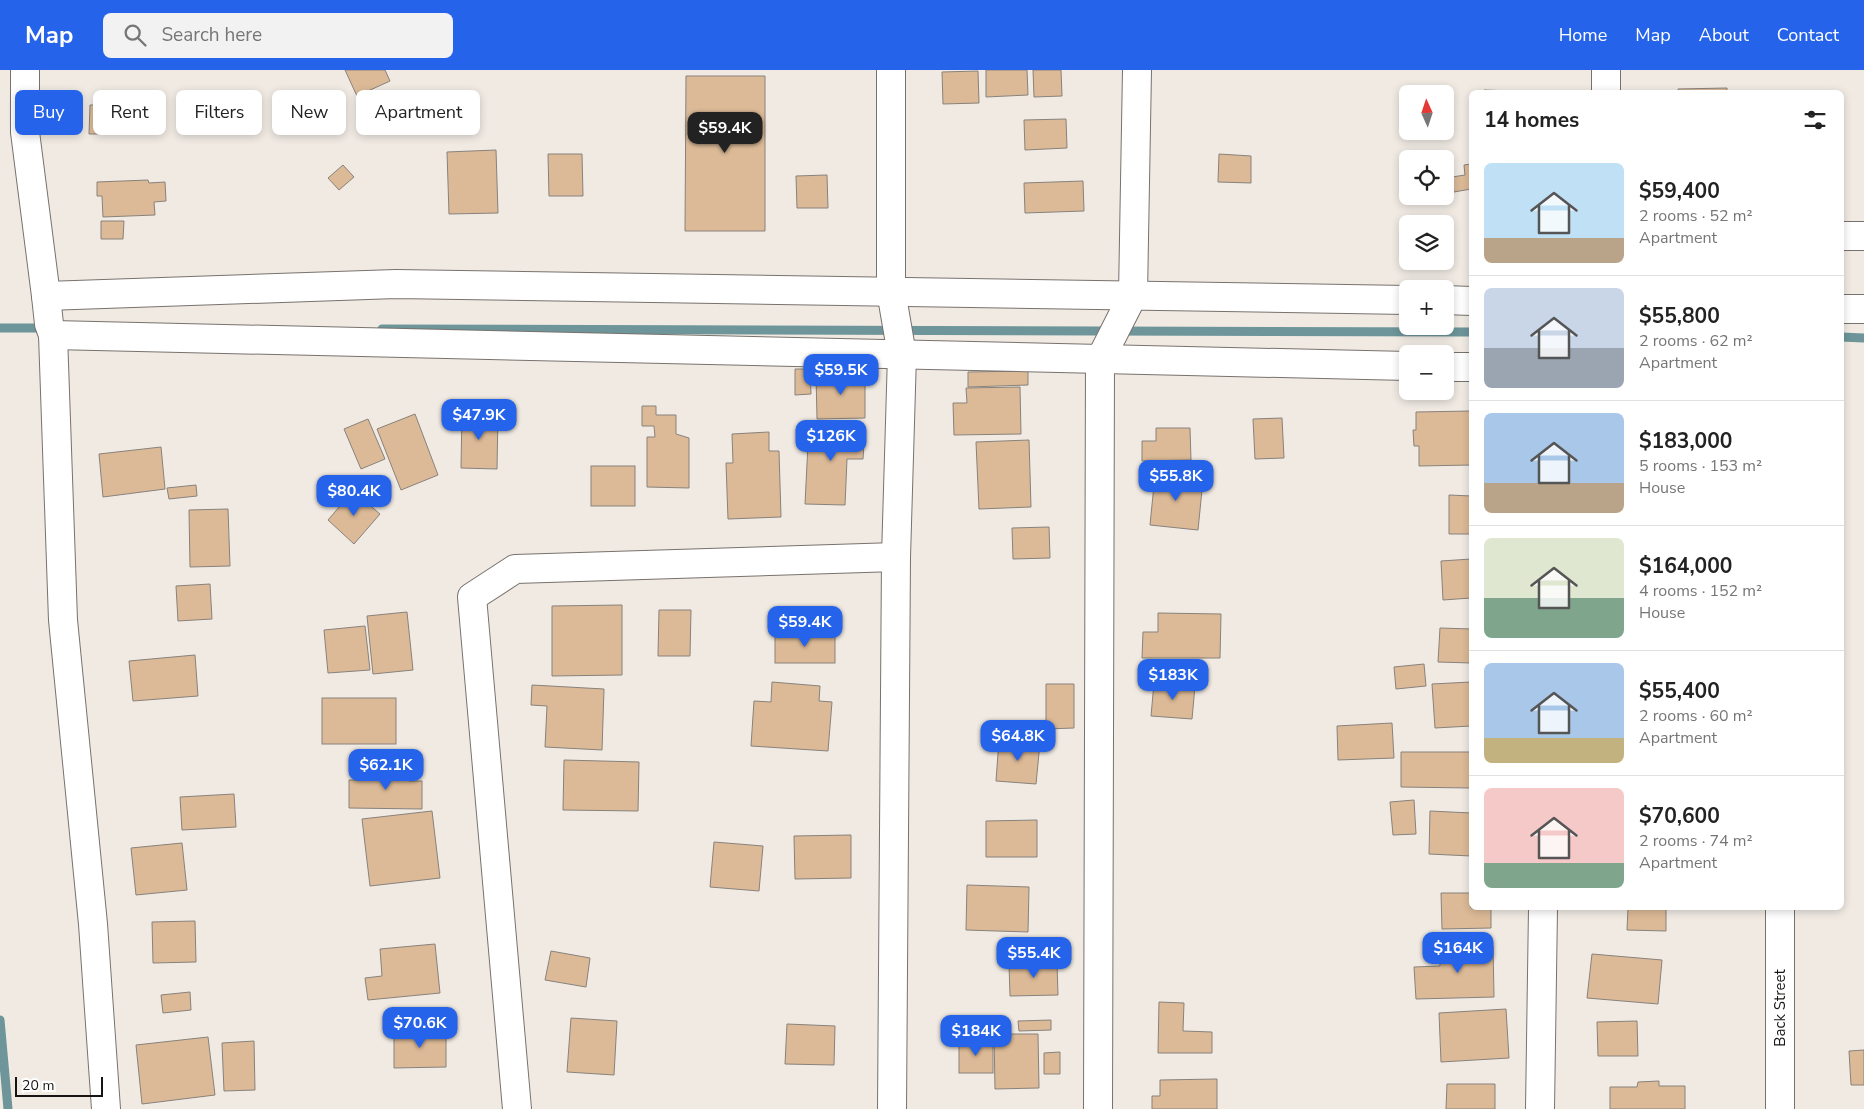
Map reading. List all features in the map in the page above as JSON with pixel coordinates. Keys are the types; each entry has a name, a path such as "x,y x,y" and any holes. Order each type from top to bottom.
{"street":[{"path":"25,70 24,132 49,324 54,335 63,620 93,924 106,1109"},
{"path":"890,70 891,291 902,355 896,557 892,1109"},
{"path":"1098,1109 1100,360 1133,295 1137,70"},
{"path":"1606,70 1606,90"},
{"path":"1844,236 1864,236"},
{"path":"46,296 396,284 1399,300"},
{"path":"1454,300 1469,301"},
{"path":"1844,309 1864,309"},
{"path":"54,335 1399,366"},
{"path":"1454,367 1469,368"},
{"path":"517,1109 472,597 515,568 896,557"},
{"path":"1540,1109 1543,910"},
{"name":"Back Street","path":"1780,910 1780,1109"}],"building":[{"path":"345,70 385,70 390,81 370,90 356,90 356,94"},
{"path":"986,70 1027,70 1028,95 986,97"},
{"path":"1033,70 1061,70 1062,96 1034,97"},
{"path":"978,71 979,103 943,104 942,72"},
{"path":"686,76 765,76 765,231 685,231"},
{"path":"1727,88 1727,90 1678,90"},
{"path":"90,105 93,105 93,134 89,134"},
{"path":"1066,119 1067,148 1025,150 1024,120"},
{"path":"496,150 498,213 449,214 447,152"},
{"path":"548,154 582,154 583,196 549,196"},
{"path":"1219,154 1251,156 1251,183 1218,182"},
{"path":"1469,164 1469,189 1454,192 1454,177 1465,175 1464,165"},
{"path":"343,165 354,177 339,190 328,178"},
{"path":"827,175 828,208 797,208 796,176"},
{"path":"148,180 149,183 165,182 166,201 154,202 155,215 103,217 102,196 97,196 97,182"},
{"path":"1083,181 1084,211 1025,213 1024,183"},
{"path":"101,221 124,221 123,239 101,239"},
{"path":"795,369 810,369 811,394 795,395"},
{"path":"1028,371 1028,385 968,387 968,372"},
{"path":"865,373 865,418 817,419 816,374"},
{"path":"1020,387 1021,434 954,435 953,403 967,403 966,388"},
{"path":"642,406 656,406 656,415 676,415 676,434 689,438 689,488 647,487 647,437 655,437 654,426 642,426"},
{"path":"1469,411 1469,465 1419,466 1419,446 1414,446 1413,430 1416,430 1416,412"},
{"path":"462,412 498,413 497,469 461,468"},
{"path":"415,414 438,475 401,490 377,429"},
{"path":"1282,418 1284,458 1255,459 1253,419"},
{"path":"368,419 385,459 361,469 344,429"},
{"path":"809,424 865,427 863,459 847,459 845,505 805,504"},
{"path":"1156,428 1190,428 1191,460 1142,461 1142,441 1156,441"},
{"path":"769,432 769,451 779,451 781,517 728,519 726,463 733,463 732,434"},
{"path":"1029,440 1031,507 979,509 976,442"},
{"path":"161,447 165,489 103,497 99,454"},
{"path":"591,466 635,466 635,506 591,506"},
{"path":"1155,475 1203,480 1198,530 1150,525"},
{"path":"196,485 197,496 169,499 167,488"},
{"path":"353,491 380,514 354,544 328,520"},
{"path":"1449,495 1469,496 1469,534 1449,534"},
{"path":"228,509 230,566 190,567 189,510"},
{"path":"1049,527 1050,558 1013,559 1012,528"},
{"path":"1469,559 1469,598 1443,600 1441,561"},
{"path":"210,584 212,619 178,621 176,586"},
{"path":"622,605 622,675 552,676 552,606"},
{"path":"659,610 691,610 690,656 658,656"},
{"path":"407,612 413,670 373,674 367,616"},
{"path":"1158,613 1221,614 1220,658 1142,658 1143,632 1158,632"},
{"path":"365,626 370,670 328,673 324,630"},
{"path":"1440,628 1469,629 1469,663 1438,662"},
{"path":"775,633 835,633 835,663 775,663"},
{"path":"195,655 198,696 133,701 129,661"},
{"path":"1424,664 1426,686 1396,689 1394,667"},
{"path":"772,682 820,686 819,701 832,702 828,751 751,746 754,701 771,702"},
{"path":"1469,682 1469,726 1435,728 1432,684"},
{"path":"1154,683 1195,686 1192,719 1151,716"},
{"path":"1046,684 1074,684 1074,728 1046,729"},
{"path":"532,685 604,689 602,750 545,747 547,706 531,705"},
{"path":"322,698 396,698 396,744 322,744"},
{"path":"1392,723 1394,758 1338,760 1337,726"},
{"path":"999,740 1040,743 1036,784 996,781"},
{"path":"1401,752 1469,752 1469,788 1401,787"},
{"path":"564,760 639,762 638,811 563,810"},
{"path":"373,768 409,769 409,781 422,781 422,809 349,808 349,780 373,780"},
{"path":"234,794 236,827 182,830 180,797"},
{"path":"1414,800 1416,834 1393,835 1390,802"},
{"path":"432,811 440,878 370,886 362,819"},
{"path":"1430,811 1469,813 1469,856 1429,854"},
{"path":"1037,820 1037,857 986,857 986,821"},
{"path":"851,835 851,878 795,879 794,836"},
{"path":"714,842 763,846 759,891 710,887"},
{"path":"182,843 187,890 136,895 131,848"},
{"path":"967,885 1029,887 1028,932 966,930"},
{"path":"1441,893 1469,893 1469,910 1491,910 1491,928 1442,929"},
{"path":"1628,910 1666,910 1666,931 1627,930"},
{"path":"195,921 196,962 153,963 152,922"},
{"path":"435,944 440,993 368,1000 365,978 382,976 380,949"},
{"path":"1493,946 1494,997 1416,999 1414,967 1440,966 1439,947"},
{"path":"551,951 590,958 586,987 545,980"},
{"path":"1592,954 1662,960 1658,1004 1587,998"},
{"path":"1057,963 1058,995 1010,996 1009,964"},
{"path":"190,992 191,1010 163,1013 161,995"},
{"path":"1159,1002 1184,1003 1183,1031 1212,1032 1212,1053 1158,1053"},
{"path":"1506,1009 1509,1058 1441,1062 1439,1013"},
{"path":"571,1018 617,1021 614,1075 567,1072"},
{"path":"1051,1020 1051,1030 1019,1031 1018,1021"},
{"path":"1637,1021 1638,1056 1598,1056 1597,1022"},
{"path":"787,1024 835,1026 834,1065 785,1064"},
{"path":"446,1029 446,1067 394,1068 394,1030"},
{"path":"994,1034 1038,1034 1039,1088 995,1089"},
{"path":"208,1037 215,1095 142,1104 136,1045"},
{"path":"254,1041 255,1090 224,1091 222,1043"},
{"path":"959,1041 993,1041 993,1073 959,1073"},
{"path":"1864,1050 1864,1085 1851,1085 1849,1051"},
{"path":"1060,1052 1060,1074 1044,1074 1044,1053"},
{"path":"1217,1079 1217,1109 1152,1109 1152,1096 1160,1096 1160,1080"},
{"path":"1659,1081 1659,1086 1685,1086 1685,1109 1610,1109 1610,1087 1637,1087 1638,1082"},
{"path":"1447,1084 1495,1084 1495,1109 1446,1109"}],"waterway":[{"path":"0,328 46,328"},
{"path":"382,329 1469,332"},
{"path":"1844,337 1864,338"},
{"path":"0,1020 8,1109"}]}
